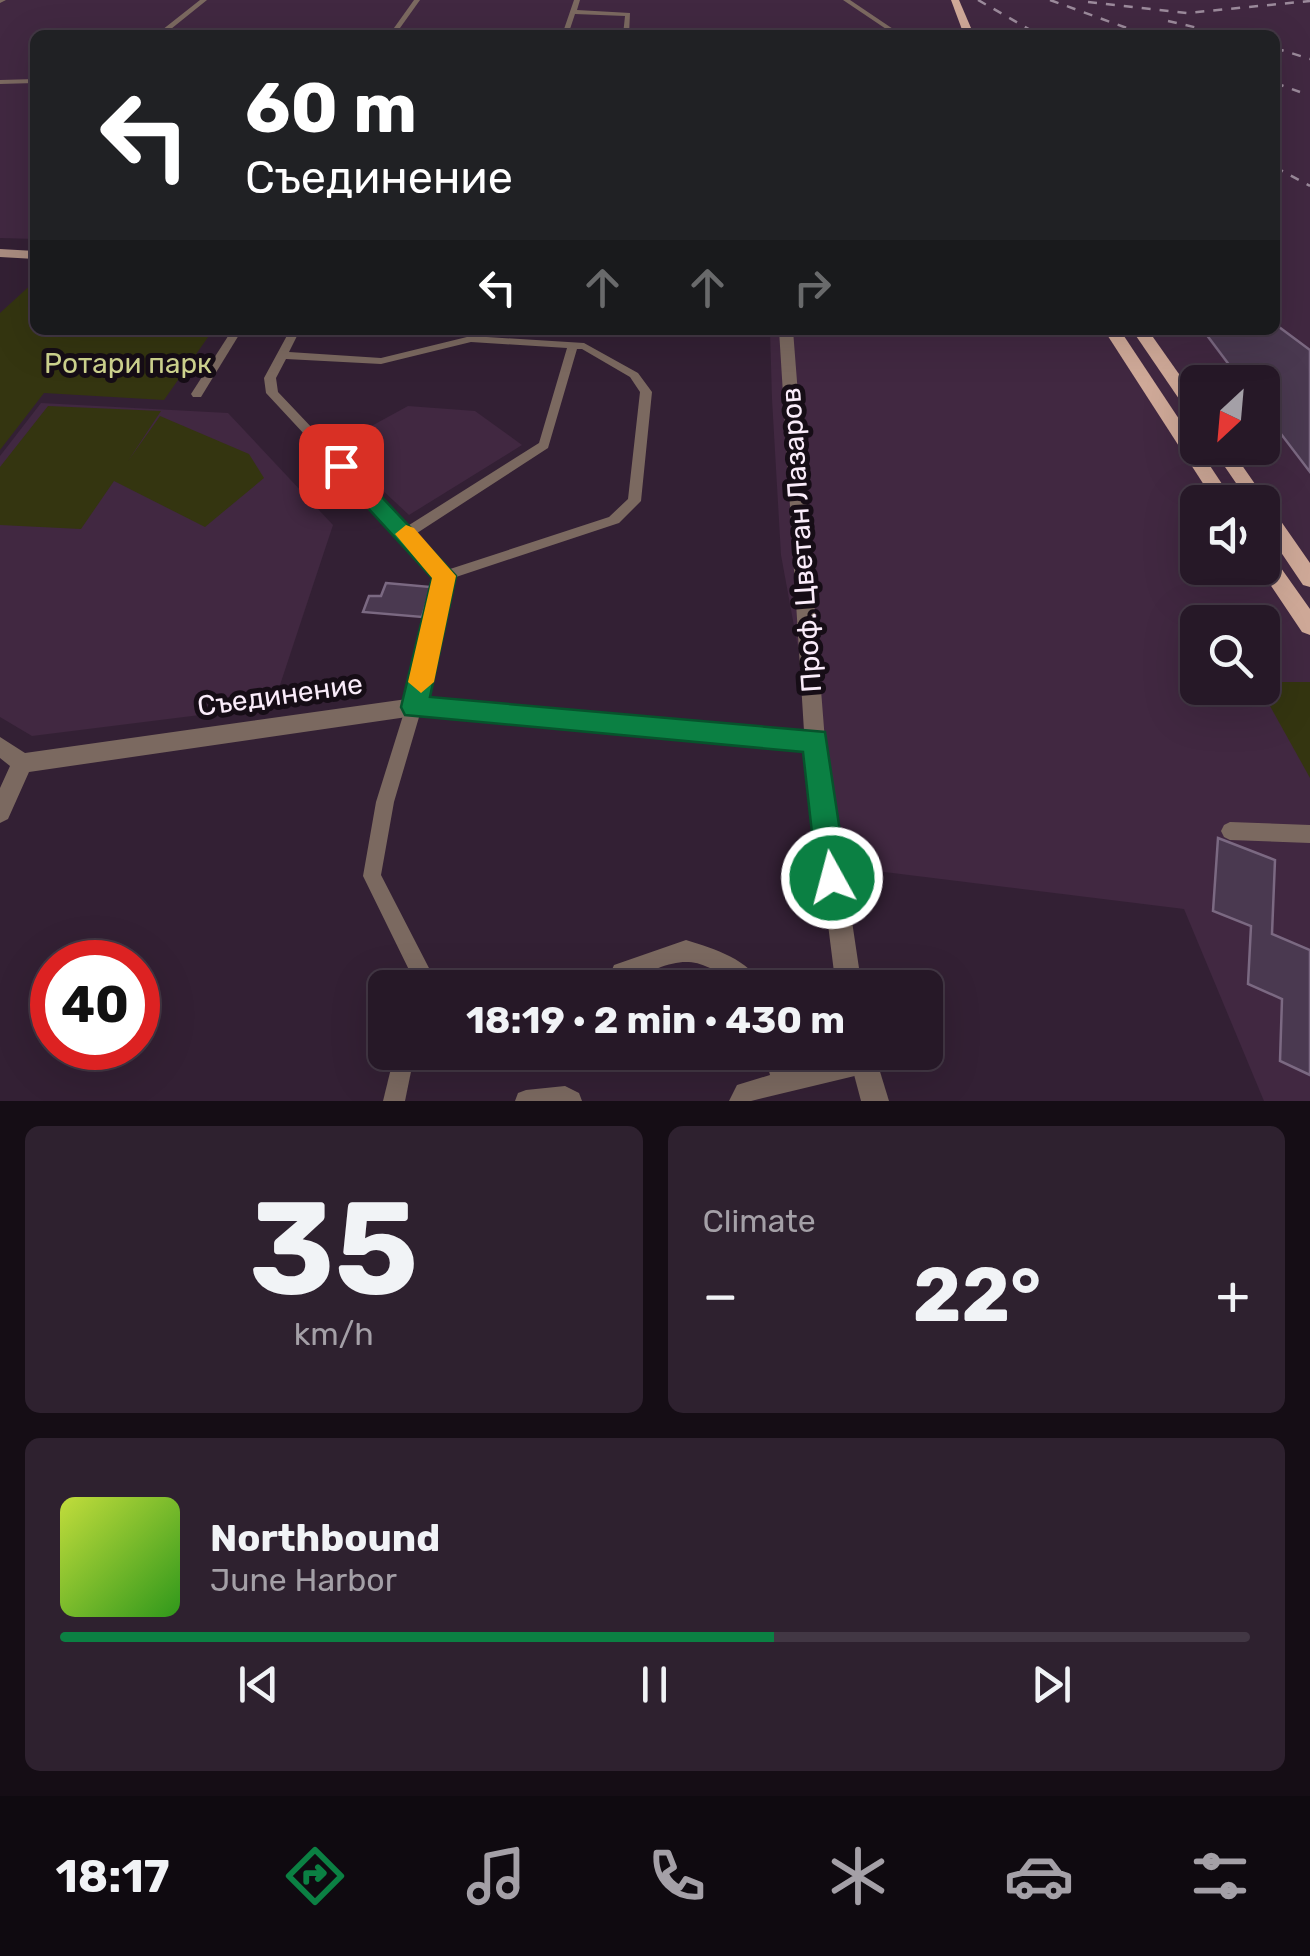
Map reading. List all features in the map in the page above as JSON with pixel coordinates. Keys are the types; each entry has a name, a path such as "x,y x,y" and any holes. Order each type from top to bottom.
{"main road":[{"path":"942,0 952,30"},
{"path":"955,0 967,30"},
{"path":"0,244 30,246"},
{"path":"0,253 30,254"},
{"path":"1115,335 1214,485"},
{"path":"1143,335 1180,388"},
{"path":"1280,534 1310,578"},
{"path":"1280,582 1310,626"}],"street":[{"path":"166,30 204,0"},
{"path":"396,30 417,0"},
{"path":"567,30 577,0"},
{"path":"846,0 891,30"},
{"path":"572,12 628,14 626,30"},
{"path":"3,83 30,81"},
{"path":"196,394 234,335"},
{"path":"293,335 270,378 272,393 444,576"},
{"name":"Проф. Цветан Лазаров","path":"786,335 815,740 847,970"},
{"path":"282,355 382,361 470,339 584,346 634,375 646,392 634,501 614,520 588,531 444,576"},
{"path":"406,534 544,445 573,345"},
{"path":"419,970 372,876 385,802 414,707 444,576"},
{"name":"Съединение","path":"22,763 414,707 815,740"},
{"path":"0,746 22,763 0,812"},
{"path":"1230,831 1310,834"},
{"path":"627,970 686,950 722,961 733,970"},
{"path":"394,1101 401,1070"},
{"path":"779,1070 783,1083"},
{"path":"740,1101 744,1092 824,1070"},
{"path":"866,1070 875,1101"},
{"path":"526,1101 565,1097 570,1101"}],"shaded area":[{"path":"0,0 1310,0 1310,1101 1264,1101 1184,909 844,867 822,779 781,555 770,335 1280,335 1280,30 30,30 30,239 0,238"},
{"path":"41,403 228,413 333,525 273,706 32,736 0,717 0,456"},
{"path":"408,406 475,411 522,445 409,515 335,446"}],"green space":[{"name":"Ротари парк","path":"30,286 30,335 210,335 164,400 44,393 0,450 0,313"},
{"path":"48,406 161,411 128,461 160,416 249,454 264,478 205,527 114,481 81,529 0,525 0,467"},
{"path":"1280,682 1310,682 1310,778 1269,705 1280,705"}],"building":[{"path":"1280,328 1310,350 1310,472 1280,433 1280,365 1229,365 1207,335 1280,335"},
{"path":"386,583 431,587 422,617 363,612 369,596 381,596"},
{"path":"1218,838 1275,860 1272,934 1310,950 1310,1075 1280,1061 1282,999 1248,984 1251,926 1213,911"}],"railway":[{"path":"978,0 1030,30"},
{"path":"1050,0 1132,30"},
{"path":"1088,2 1187,13 1310,1"},
{"path":"1168,21 1207,30"},
{"path":"1280,50 1310,59"},
{"path":"1280,85 1300,92"},
{"path":"1280,170 1310,186"}],"slow traffic":[{"path":"406,534 444,576 421,682"}],"route":[{"path":"341,466 444,576 414,707 815,740 832,878"}]}
